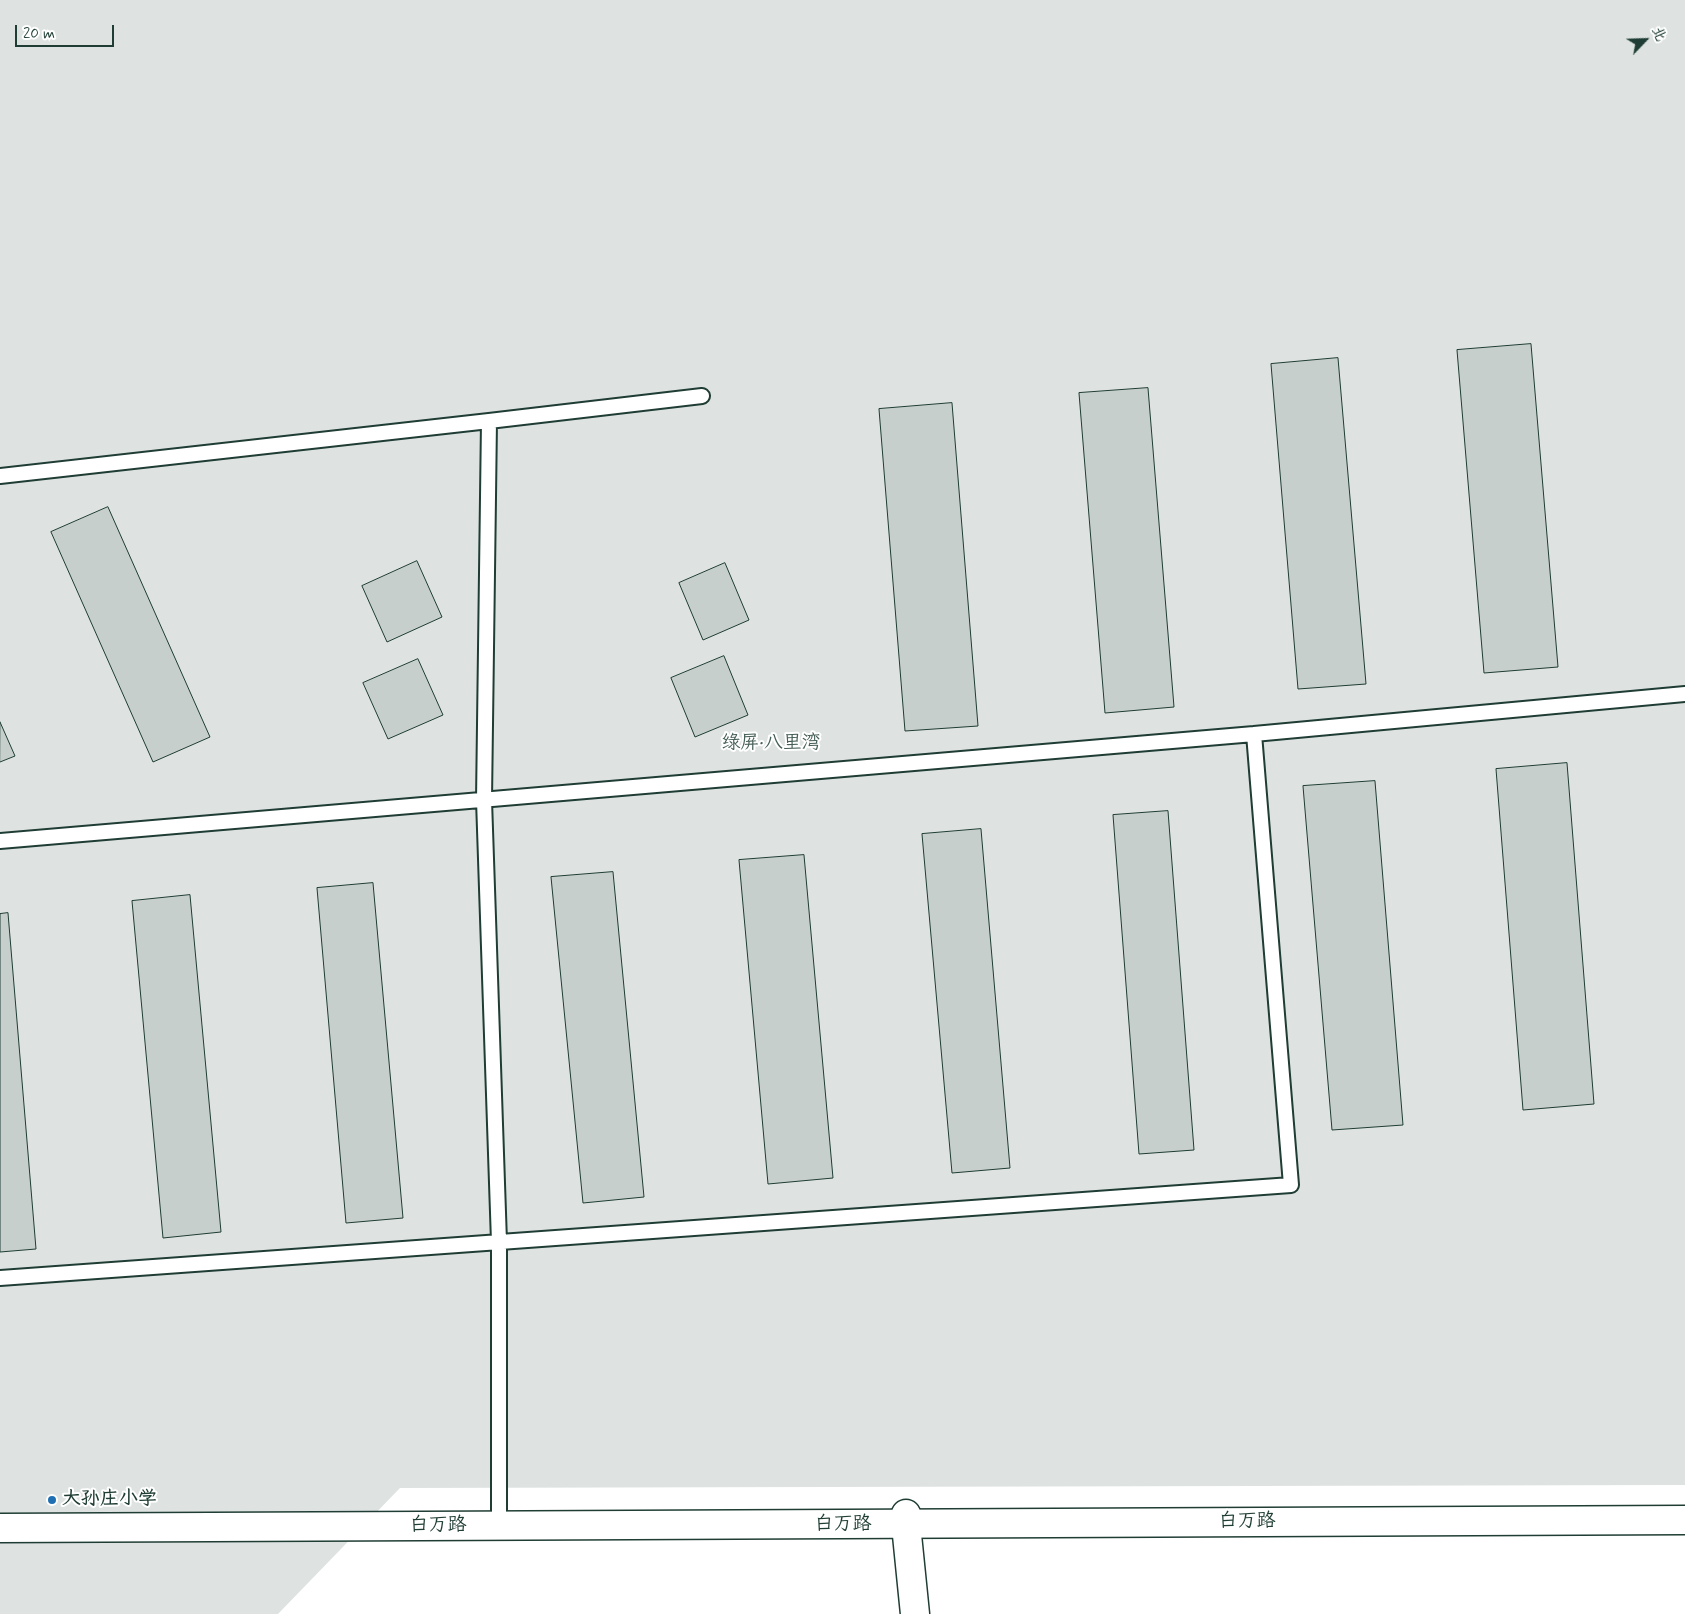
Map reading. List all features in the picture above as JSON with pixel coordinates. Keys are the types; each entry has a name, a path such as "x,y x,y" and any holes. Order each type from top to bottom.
{"main road":[{"name":"白万路","path":"0,1528 499,1521 1685,1511"},
{"name":"白万路","path":"0,1516 499,1521"},
{"name":"白万路","path":"906,1519 1685,1520"},
{"path":"906,1519 916,1614"}],"lane":[{"path":"0,476 702,396"},
{"path":"489,421 484,800 499,1242 499,1521"},
{"path":"0,841 1254,734 1685,694"},
{"path":"0,1278 1291,1185 1254,734"}],"green space":[{"name":"绿屏·八里湾","path":"0,0 1685,0 1685,1485 400,1488 278,1614 0,1614"}],"building":[{"path":"1531,344 1558,667 1484,673 1457,350"},
{"path":"1338,358 1366,684 1298,689 1271,364"},
{"path":"1148,388 1174,707 1105,713 1079,393"},
{"path":"952,403 978,726 905,731 879,409"},
{"path":"108,507 210,737 153,762 51,532"},
{"path":"417,561 442,617 387,642 362,586"},
{"path":"725,563 749,620 703,640 679,583"},
{"path":"724,656 748,715 695,737 671,678"},
{"path":"418,659 443,715 388,739 363,683"},
{"path":"0,722 15,756 0,762"},
{"path":"1567,763 1594,1104 1523,1110 1496,769"},
{"path":"1375,781 1403,1125 1332,1130 1303,786"},
{"path":"1168,811 1194,1150 1139,1154 1113,815"},
{"path":"981,829 1010,1168 952,1173 922,834"},
{"path":"804,855 833,1178 768,1184 739,860"},
{"path":"613,872 644,1197 583,1203 551,877"},
{"path":"373,883 403,1218 346,1223 317,888"},
{"path":"190,895 221,1232 163,1238 132,901"},
{"path":"8,913 36,1249 0,1252 0,914"}],"place":[{"name":"大孙庄小学","path":"52,1500"}]}
